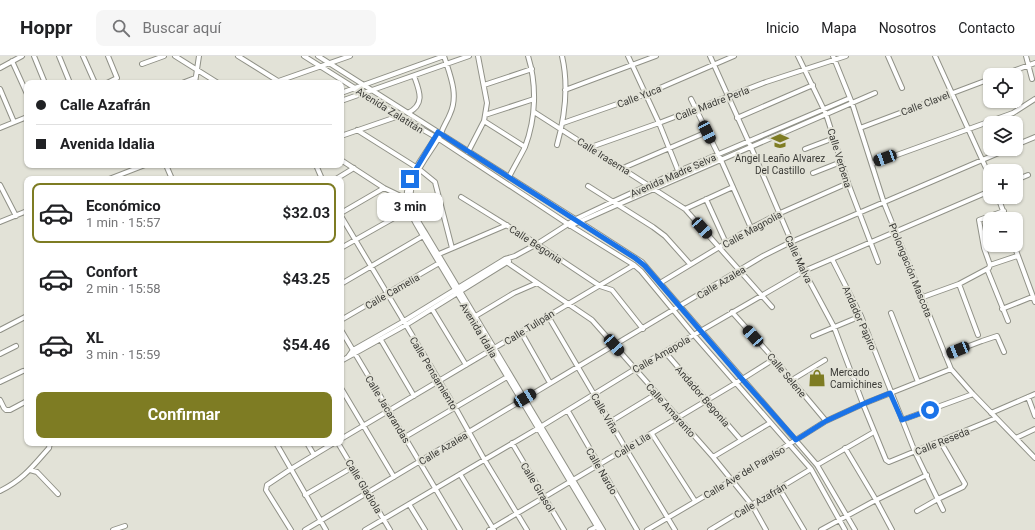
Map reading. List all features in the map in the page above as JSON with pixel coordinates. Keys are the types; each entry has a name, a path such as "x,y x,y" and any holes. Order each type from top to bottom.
{"street":[{"path":"0,68 22,56"},
{"path":"34,56 44,80"},
{"path":"59,56 69,80"},
{"path":"83,56 94,80"},
{"path":"108,56 117,78 113,80"},
{"path":"142,64 164,56"},
{"path":"175,56 213,80"},
{"path":"195,80 199,56"},
{"path":"238,56 273,80"},
{"name":"Avenida Zalatitán","path":"304,56 343,80"},
{"name":"Avenida Zalatitán","path":"318,56 642,262 817,465 855,530"},
{"path":"282,80 350,56"},
{"path":"344,92 437,57 444,56"},
{"name":"Avenida Idalia","path":"444,56 454,87 455,96 450,114 440,133 410,179 410,209 423,236 441,262 524,399 598,527 603,530"},
{"path":"344,100 447,65 469,56"},
{"path":"468,152 485,115 486,103 484,85 478,56"},
{"path":"509,177 525,147 534,112 532,69 528,56"},
{"path":"556,145 563,123 566,78 562,56"},
{"path":"628,56 659,123 681,177"},
{"path":"565,90 656,56"},
{"name":"Calle Malva","path":"710,56 804,271 834,327 887,462"},
{"name":"Calle Yuca","path":"563,123 646,94 734,56"},
{"name":"Calle Verbena","path":"798,56 826,114 858,213 878,262"},
{"name":"Calle Madre Perla","path":"591,148 727,96 805,70 833,58 846,56"},
{"path":"888,56 902,88"},
{"path":"935,56 985,164"},
{"path":"1026,56 1032,79"},
{"name":"Prolongación Mascota","path":"833,58 852,103 884,203 951,369 1035,458"},
{"path":"12,61 24,87"},
{"path":"1023,68 1035,64"},
{"path":"484,85 532,69"},
{"path":"408,113 416,107 420,98 420,93 414,76"},
{"name":"Avenida Zalatitán","path":"344,81 437,138 634,265 641,271 694,335 811,469 845,530"},
{"name":"Calle Clavel","path":"860,128 983,82"},
{"path":"737,118 813,85"},
{"path":"0,89 14,122"},
{"name":"Avenida Madre Selva","path":"578,220 617,205 875,93"},
{"name":"Avenida Madre Selva","path":"354,352 380,340 506,261 564,227 612,202 718,154 850,98"},
{"path":"485,115 534,99"},
{"path":"691,99 721,160 751,228"},
{"path":"872,164 1012,113 1035,99"},
{"name":"Calle Irasema","path":"534,112 655,188 685,209 772,307"},
{"path":"344,135 399,116"},
{"path":"0,128 24,118"},
{"path":"484,120 525,147"},
{"path":"358,130 418,168 435,182 452,248"},
{"path":"623,168 707,132"},
{"path":"1023,142 1035,137"},
{"path":"805,149 834,138"},
{"name":"Calle Azalea","path":"305,530 764,256 791,242 992,156"},
{"path":"344,162 384,188 409,200"},
{"path":"813,173 841,162"},
{"path":"117,176 138,168"},
{"path":"341,176 354,168"},
{"path":"1023,177 1028,175"},
{"name":"Calle Magnolia","path":"660,283 751,228 778,214 848,183"},
{"path":"0,185 16,216"},
{"path":"588,186 665,236 690,264"},
{"path":"685,209 733,187"},
{"path":"344,212 384,188"},
{"name":"Calle Amapola","path":"365,530 568,411 635,369 804,271 983,194"},
{"path":"0,197 5,195"},
{"name":"Calle Begonia","path":"461,197 537,244 600,286 612,290"},
{"path":"706,199 726,243"},
{"path":"1001,204 1004,212"},
{"path":"344,246 410,209"},
{"name":"Avenida Idalia","path":"410,209 439,254 441,262"},
{"path":"0,222 24,212"},
{"path":"983,219 979,220 983,242"},
{"name":"Calle Pensamiento","path":"344,220 455,407 484,460 527,530"},
{"path":"439,254 507,225"},
{"path":"344,282 423,236"},
{"path":"986,252 990,264"},
{"path":"1016,252 1035,302"},
{"path":"923,297 959,284 987,269 990,267 990,264 1017,256"},
{"name":"Andador Papiro","path":"832,259 861,316 890,393 915,452 943,510"},
{"name":"Calle Amaranto","path":"506,261 592,320 713,457 752,505 766,530"},
{"name":"Calle Camelia","path":"344,318 441,262"},
{"name":"Calle Tulipán","path":"344,437 634,265"},
{"path":"987,269 1008,321"},
{"path":"608,280 612,290 642,329"},
{"path":"474,317 514,293 537,283"},
{"path":"959,284 978,335"},
{"name":"Avenida Madre Selva","path":"344,359 354,352 432,309 458,290"},
{"path":"1002,309 1032,297"},
{"path":"432,309 466,365"},
{"name":"Calle Selene","path":"732,312 826,421"},
{"path":"891,313 918,382"},
{"name":"Calle Viña","path":"548,316 675,530"},
{"path":"813,336 861,316"},
{"path":"0,330 24,318"},
{"path":"521,332 550,383"},
{"name":"Calle Jacarandas","path":"344,335 460,530"},
{"path":"945,355 997,336 1004,352"},
{"path":"380,340 414,396"},
{"path":"0,354 16,346"},
{"name":"Avenida Idalia","path":"493,349 507,377 524,399"},
{"name":"Andador Begonia","path":"665,352 741,440"},
{"name":"Calle Lila","path":"492,529 707,401 774,359"},
{"path":"792,380 825,360"},
{"name":"Calle Ave del Paraíso","path":"647,530 732,480 826,421 863,404 951,369"},
{"path":"0,382 23,371"},
{"path":"405,437 507,377"},
{"path":"344,393 394,477"},
{"path":"610,422 656,394"},
{"path":"902,420 973,394"},
{"path":"991,413 1035,394"},
{"path":"1028,397 1035,416"},
{"path":"0,400 6,410 10,410 24,403"},
{"name":"Calle Nardo","path":"568,411 637,530"},
{"name":"Calle Reseda","path":"887,462 915,452 996,418"},
{"path":"713,457 770,422"},
{"path":"1016,438 1035,429"},
{"path":"817,465 874,432"},
{"path":"652,434 695,501"},
{"path":"917,512 938,499 963,487 965,484 940,441"},
{"name":"Calle Girasol","path":"512,443 564,530"},
{"path":"0,491 11,486 26,475 49,446"},
{"path":"278,446 326,530"},
{"path":"309,446 314,455"},
{"path":"291,530 266,490 267,485 329,446"},
{"name":"Calle Gladiola","path":"340,446 390,530"},
{"path":"845,448 892,530"},
{"path":"305,495 352,467"},
{"name":"Calle Azafrán","path":"712,530 811,469"},
{"path":"30,470 38,472 58,494"},
{"path":"460,474 492,529"},
{"path":"821,530 839,519 926,474"},
{"path":"779,488 804,530"},
{"path":"409,504 425,530"},
{"path":"113,530 125,526"},
{"path":"590,530 598,527"}],"place":[{"name":"Angel Leaño Alvarez Del Castillo","path":"780,141"},
{"name":"Mercado Camichines","path":"817,378"}],"route":[{"path":"410,179 438,132 642,262 796,440 826,421 890,393 902,420 930,410"}]}
